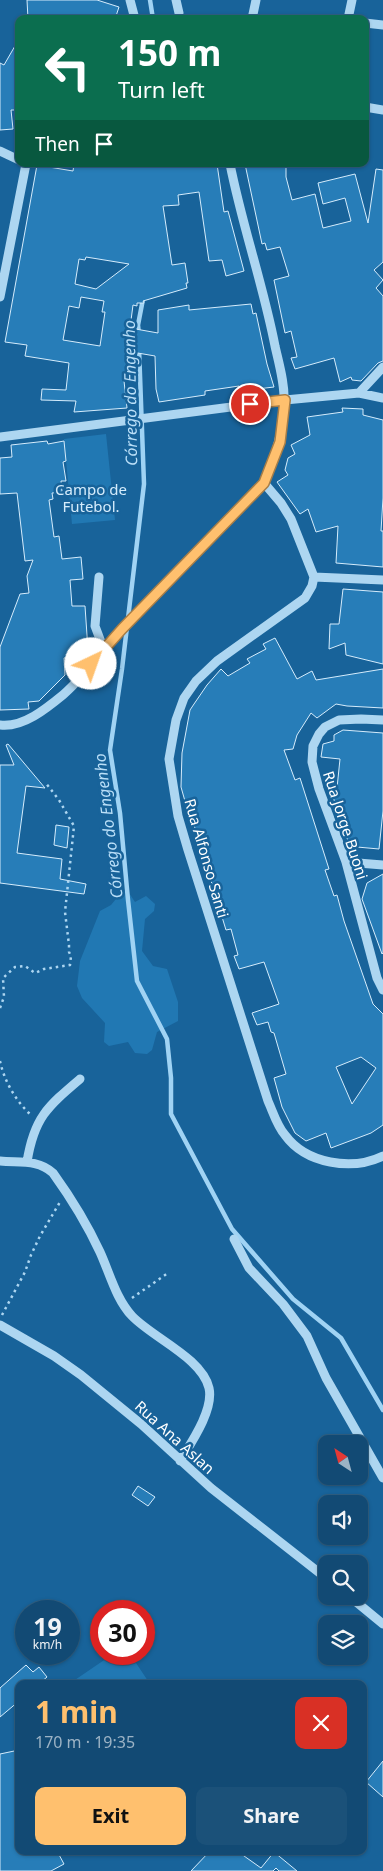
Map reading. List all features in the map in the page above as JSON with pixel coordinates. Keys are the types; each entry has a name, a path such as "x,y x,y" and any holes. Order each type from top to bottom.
{"street":[{"path":"130,0 133,15"},
{"path":"176,0 178,13"},
{"path":"253,15 256,0"},
{"path":"349,15 352,0"},
{"path":"369,23 383,25"},
{"path":"369,108 383,110"},
{"path":"0,150 15,158"},
{"path":"0,297 25,167"},
{"path":"0,725 13,725 26,720 65,693 122,629 264,483 280,442 285,400 270,321 237,199 231,167"},
{"path":"359,393 383,367"},
{"path":"0,437 285,400 359,393 383,398"},
{"path":"264,483 281,503 291,519 314,577 383,580"},
{"path":"99,577 95,626 104,650"},
{"name":"Rua Alfonso Santi","path":"314,577 312,586 305,598 217,661 196,680 184,698 176,720 169,759 178,816 191,860 268,1101 284,1135 297,1148 333,1164 375,1160 383,1156"},
{"name":"Rua Jorge Buoni","path":"383,720 340,720 325,727 313,746 312,762 319,789 346,862 377,978 383,990"},
{"path":"346,862 383,865"},
{"path":"26,1162 31,1138 38,1122 54,1103 80,1079"},
{"path":"0,1161 26,1162 48,1168 66,1192 90,1231 124,1306 140,1323 195,1366 208,1383 210,1397 208,1407 180,1461"},
{"path":"234,1239 249,1268 289,1312 306,1336 326,1378 383,1478"},
{"name":"Rua Ana Aslan","path":"0,1325 54,1356 80,1375 140,1424 211,1488 318,1572"},
{"path":"360,1605 383,1624"}],"path":[{"path":"0,1008 4,997 2,978 15,967 25,966 35,973 44,969 70,964 71,956 65,924 65,900 74,826 59,800 45,782"},
{"path":"0,1061 3,1075 10,1088 25,1109 38,1122"},
{"path":"0,1318 25,1272 40,1236 66,1192"},
{"path":"124,1306 128,1300 168,1272"}],"green space":[{"name":"Campo de Futebol.","path":"106,434 115,520 72,524 64,439"},
{"path":"127,890 135,902 146,896 155,904 154,911 145,919 142,951 153,966 167,969 178,1002 178,1021 157,1032 152,1050 147,1054 135,1053 128,1042 109,1046 104,1042 105,1023 82,998 77,986 80,961 100,911 111,905 120,894"},
{"path":"97,1665 137,1665 147,1680 75,1680"}],"building":[{"path":"27,0 97,0 119,7 116,15 28,15"},
{"path":"15,46 15,110 11,110 13,129 0,130 0,63 4,65"},
{"path":"37,167 73,171 74,167 217,167 224,212 228,211 244,271 226,276 222,260 209,261 199,192 178,195 179,205 163,206 172,265 185,263 187,288 143,301 144,303 137,303 137,306 133,305 130,328 158,333 158,310 189,305 189,310 251,304 253,314 256,313 274,387 240,391 239,386 205,391 205,395 159,402 156,389 155,356 132,352 128,368 130,381 124,381 127,408 74,412 76,401 41,400 42,389 66,390 69,363 25,356 27,345 5,342","holes":["86,257 129,264 96,289 75,284 79,259 85,260","81,297 104,301 102,312 105,312 100,346 63,340 69,306 79,308"]},
{"path":"246,167 286,167 286,177 292,200 315,194 323,228 351,221 345,198 323,204 318,183 355,174 368,223 376,169 383,170 383,262 374,270 383,280 376,288 383,296 383,361 378,363 361,381 352,380 351,377 340,382 334,358 295,369 291,358 297,357 291,331 285,333 274,280 289,276 280,247 267,250 265,243 262,244"},
{"path":"342,408 363,409 363,415 383,420 381,531 383,531 383,567 336,563 338,526 316,532 308,509 300,514 277,482 288,475 285,470 288,458 295,454 291,445 310,435 307,417 343,412"},
{"path":"47,441 48,444 64,441 66,461 63,462 66,481 61,481 62,492 52,493 53,499 49,500 54,537 59,536 62,559 81,557 83,579 70,580 72,606 85,606 88,650 64,658 65,675 39,701 28,702 29,709 0,710 0,647 20,594 29,593 27,576 33,560 25,561 17,493 0,494 0,458 12,457 11,445"},
{"path":"343,589 383,592 383,664 346,655 345,643 329,649 330,624 339,624"},
{"path":"275,638 297,679 312,671 316,680 383,669 383,708 336,704 317,718 311,713 297,735 293,749 284,750 295,780 300,778 329,869 325,870 334,896 337,895 344,921 373,1004 383,1014 383,1125 371,1133 331,1148 326,1133 306,1141 295,1133 282,1107 274,1078 286,1074 274,1033 271,1032 268,1022 257,1025 252,1013 279,1004 264,962 239,969 234,956 238,955 231,929 226,930 181,787 182,753 190,710 207,685 221,669 228,676 250,663 247,659 266,649 263,644","holes":["361,1057 376,1068 352,1104 336,1067"]},
{"path":"343,730 383,733 383,811 379,849 357,847 349,844 330,788 337,788 340,759 321,757 323,744 334,741 334,735"},
{"path":"8,744 45,788 26,786 17,853 62,859 60,879 86,884 84,894 0,883 0,765 14,765 6,745"},
{"path":"56,825 69,827 67,848 54,845"},
{"path":"383,874 382,954 362,899 367,883"},
{"path":"138,1486 155,1497 148,1506 132,1495"},
{"path":"26,1665 33,1672 39,1667 47,1677 43,1680 15,1680 15,1704 0,1717 0,1688"},
{"path":"15,1751 15,1855 59,1855 64,1864 51,1871 0,1871 0,1754"},
{"path":"383,1761 383,1797 367,1781"},
{"path":"206,1855 243,1855 261,1868 272,1855 278,1855 297,1871 279,1871 276,1868 273,1871 191,1871"}],"waterway":[{"name":"Córrego do Engenho","path":"150,0 152,15"},
{"name":"Córrego do Engenho","path":"139,335 138,325 143,299"},
{"name":"Córrego do Engenho","path":"139,348 144,484 122,669 110,750 120,813 137,981 167,1039 171,1078 171,1114 232,1229 293,1299 341,1338 383,1410"}],"route":[{"path":"91,664 122,629 264,483 280,442 285,400 250,404"}]}
